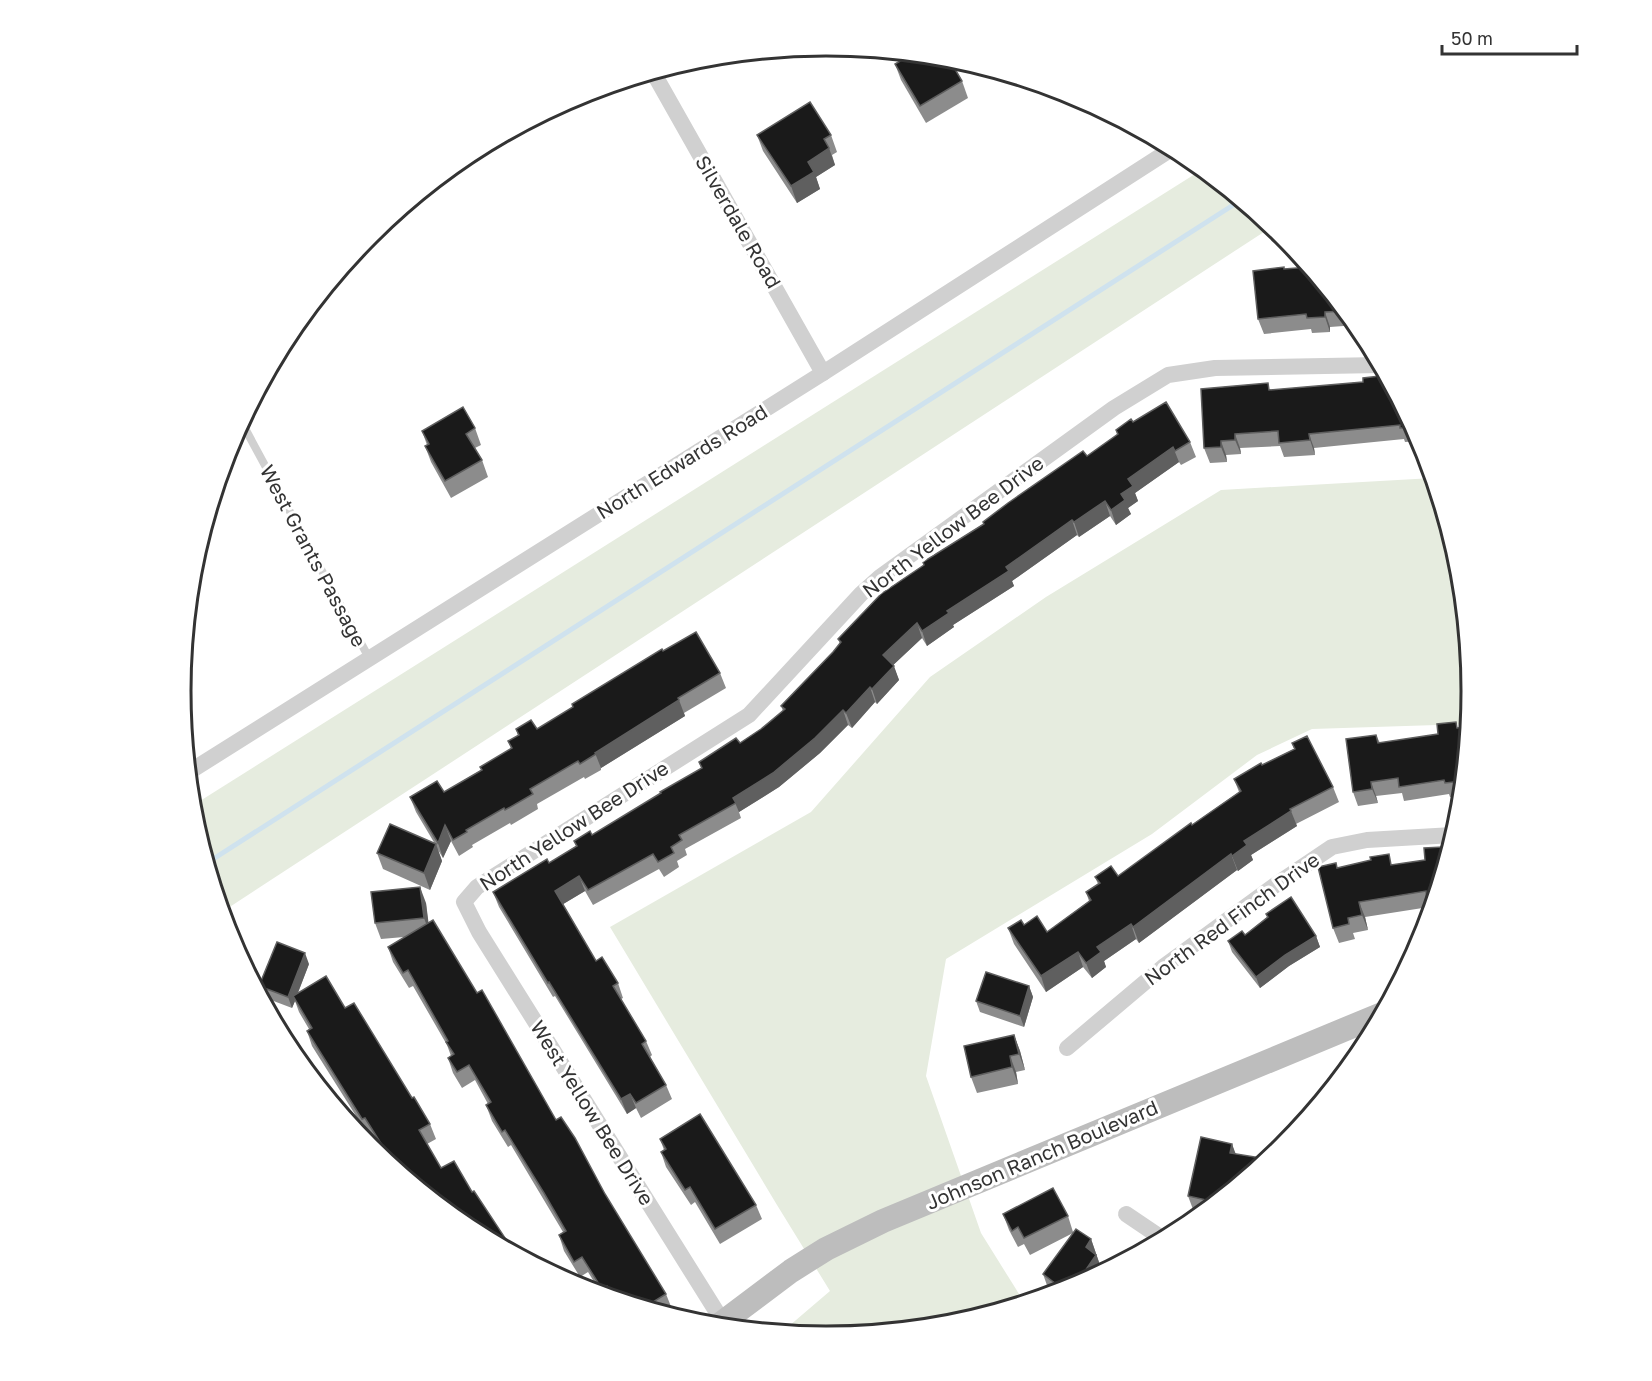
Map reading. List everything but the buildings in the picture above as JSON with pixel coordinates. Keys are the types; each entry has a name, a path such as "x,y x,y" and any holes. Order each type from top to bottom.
{"street":[{"name":"Silverdale Road","path":"657,79 824,373"},
{"name":"North Edwards Road","path":"196,768 824,373 1164,154"},
{"name":"North Yellow Bee Drive","path":"464,902 477,887 749,715 861,594 880,577 1114,408 1168,375 1215,368 1371,365"},
{"name":"North Red Finch Drive","path":"1067,1048 1163,967 1332,847 1367,840 1444,836"},
{"name":"West Yellow Bee Drive","path":"464,902 478,932 716,1315"},
{"name":"Johnson Ranch Boulevard","path":"729,1318 800,1265 826,1249 883,1221 1369,1019"},
{"path":"1126,1214 1155,1233"}],"lane":[{"name":"West Grants Passage","path":"246,431 369,658"}],"shaded area":[{"path":"1195,174 1265,231 229,907 213,855 201,801"},
{"path":"1424,478 1439,526 1456,608 1460,649 1460,724 1312,729 1257,755 1152,834 946,959 926,1076 981,1233 1020,1295 990,1304 909,1320 826,1326 791,1324 830,1291 610,927 811,812 930,677 1046,597 1221,490"}],"waterway":[{"path":"214,858 1234,204"}]}
